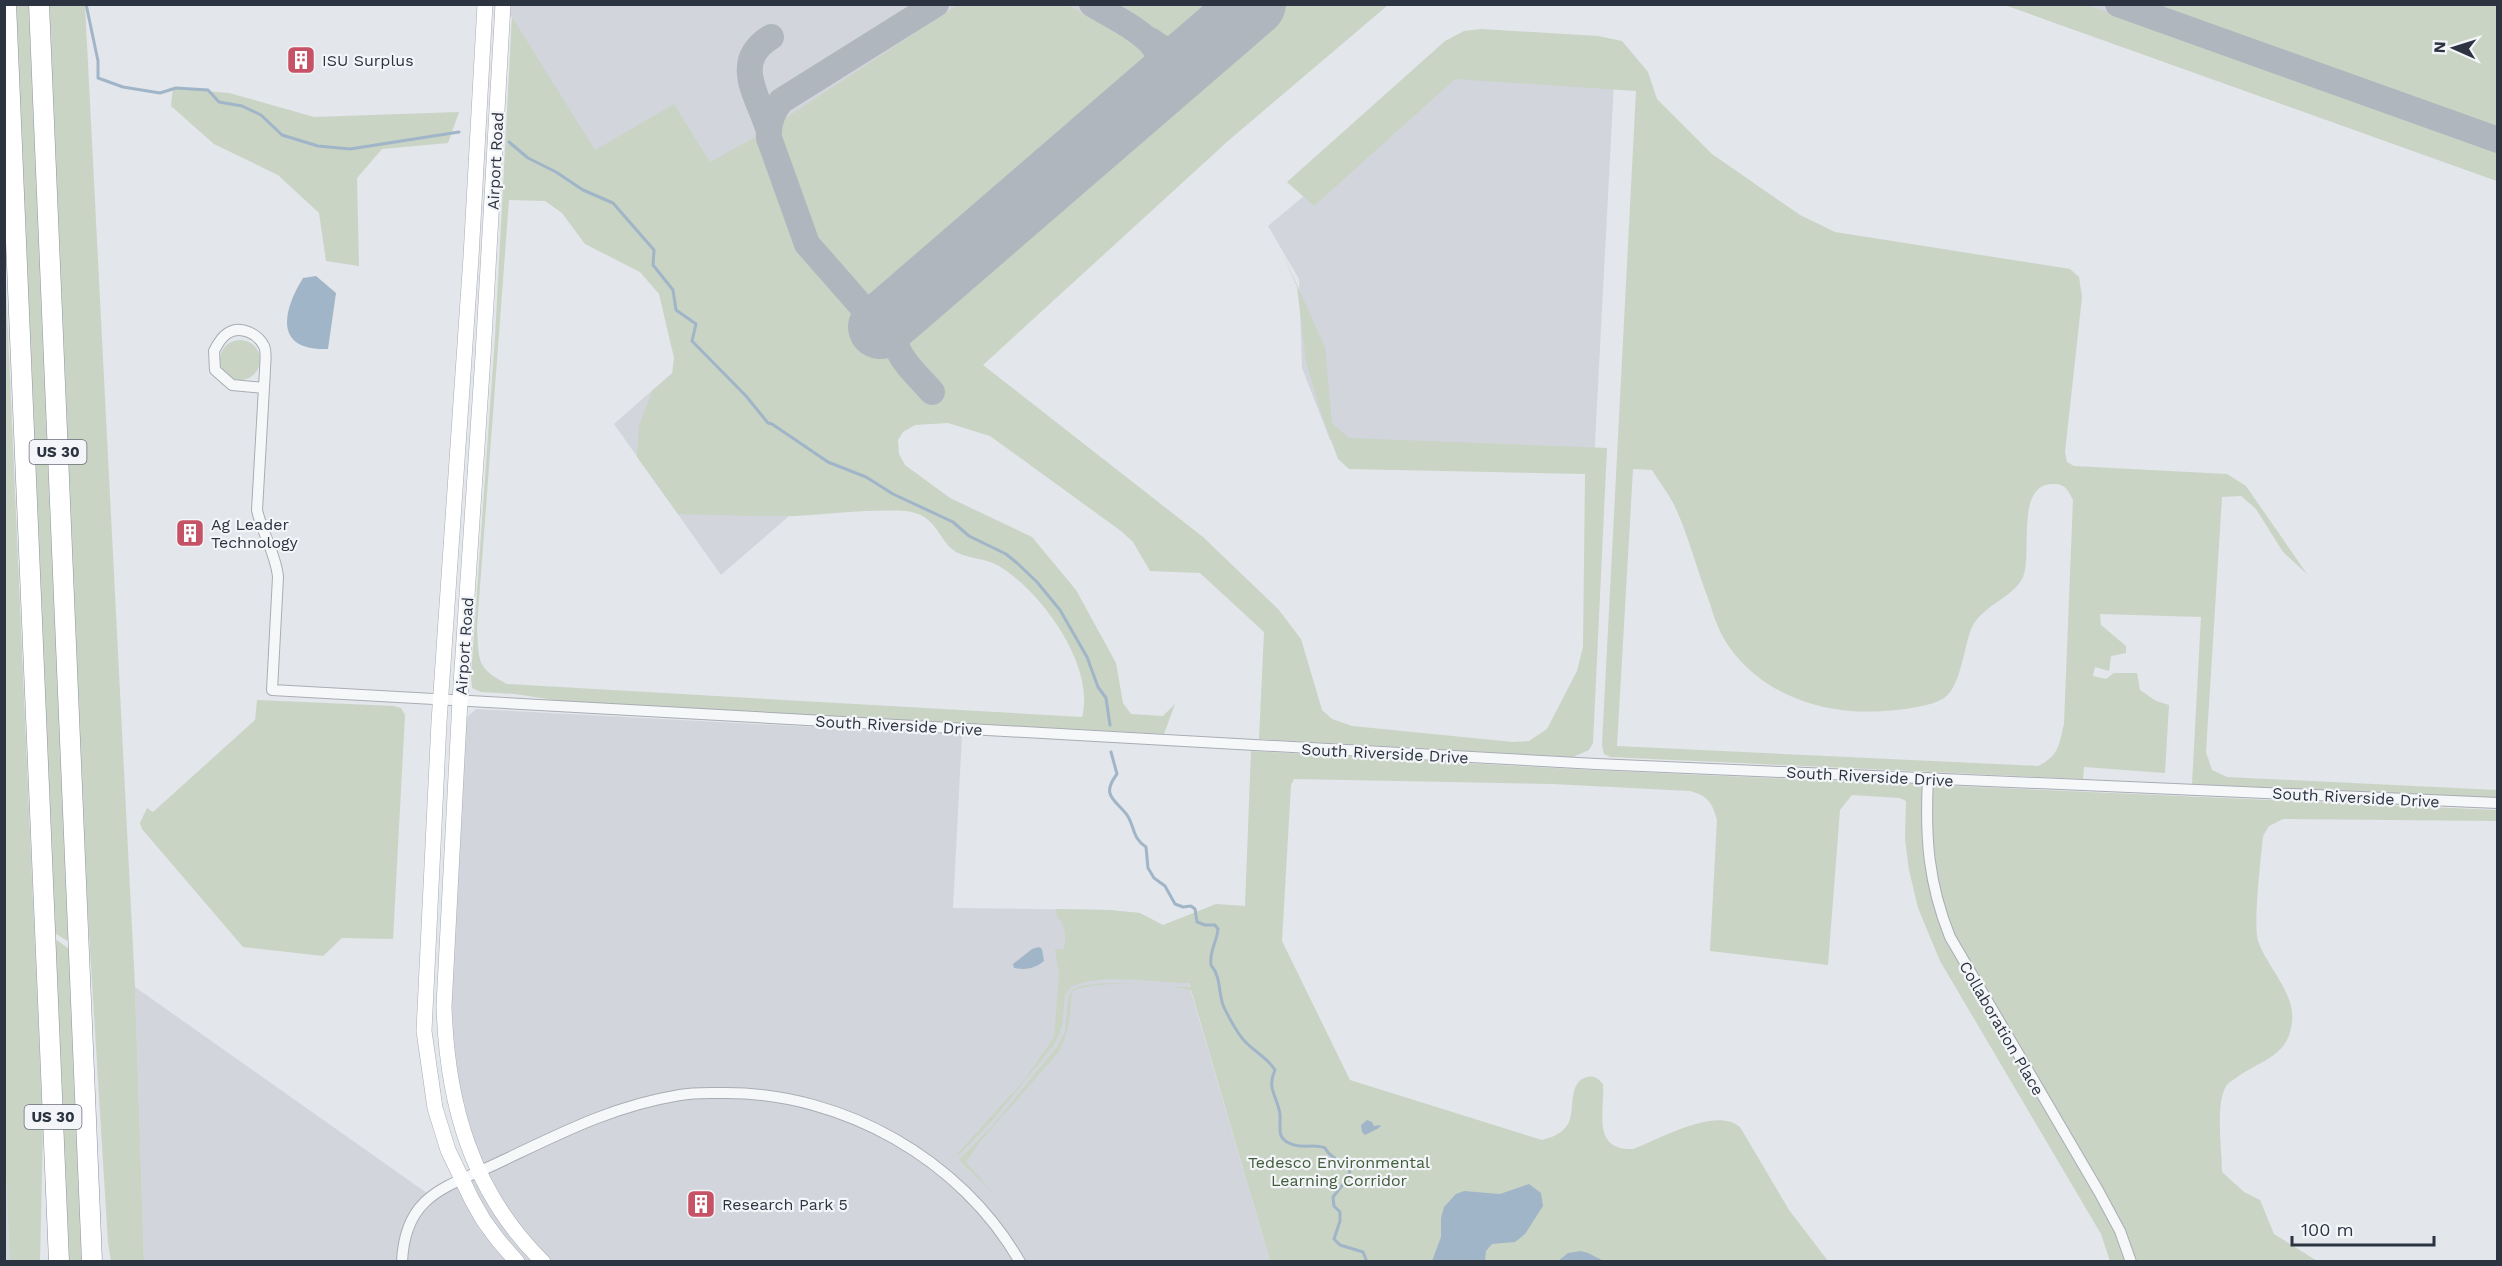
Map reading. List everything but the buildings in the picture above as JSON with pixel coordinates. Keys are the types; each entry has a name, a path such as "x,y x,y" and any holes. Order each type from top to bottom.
{"highway":[{"name":"US 30","path":"6,4 59,1262"},
{"name":"US 30","path":"39,4 92,1262"},
{"path":"87,1115 104,1262"},
{"path":"47,1262 47,1207 54,1167"}],"main road":[{"name":"Airport Road","path":"485,4 470,279 440,700 424,1030 435,1108 448,1150 484,1221 517,1262"},
{"name":"Airport Road","path":"503,4 484,345 460,700 444,1006 450,1079 455,1104 479,1172 518,1233 543,1262"}],"street":[{"path":"246,331 254,334 264,346 264,388 232,385 215,370 214,351 228,333 246,331"},
{"name":"South Riverside Drive","path":"264,388 257,510 260,525 276,562 278,578 272,690 1333,750 2498,803"},
{"name":"Collaboration Place","path":"1928,778 1926,829 1928,862 1938,904 1950,937 2099,1192 2120,1231 2131,1262"},
{"path":"402,1262 408,1224 425,1200 462,1179 588,1120 616,1109 683,1094 764,1095 819,1106 843,1114 900,1141 938,1168 973,1199 1001,1232 1020,1262"}],"shaded area":[{"path":"509,4 1377,5 721,575 614,424 715,335 509,97 512,17 508,16"},
{"path":"2005,5 2497,5 2497,181"},
{"path":"1451,74 1614,82 1594,461 1330,440 1302,368 1299,279 1268,226"},
{"path":"476,709 962,735 953,908 1109,910 1140,913 1179,951 1270,1261 144,1261 135,987 431,1196 479,1170 447,1052 465,727 467,717"},
{"path":"4,1152 11,1252 10,1261 5,1261"}],"green space":[{"path":"959,4 1068,5 1143,49 1152,59 1152,72 880,307 864,298 814,241 777,138 778,123"},
{"path":"13,5 29,5 69,942 53,932"},
{"path":"47,5 85,5 135,987 144,1261 111,1261 108,1243 81,802"},
{"path":"1105,5 1229,5 1178,48"},
{"path":"1280,5 1388,5 1228,141 983,365 1203,537 1278,609 1301,639 1322,710 1332,719 1352,726 1513,742 1529,741 1547,729 1577,671 1583,647 1585,474 1349,469 1338,459 1321,413 1306,362 1297,287 1282,252 1325,347 1332,423 1349,438 1607,448 1593,743 1589,750 1573,757 1259,739 1264,632 1200,573 1150,571 1133,542 1121,531 990,436 948,423 915,425 903,432 898,440 899,454 905,465 950,498 1032,537 1076,590 1116,663 1123,703 1131,714 1163,716 1175,704 1164,734 567,702 515,694 481,692 472,688 495,337 512,17 595,150 674,104 710,162 757,136 799,251 924,398 936,388 902,349 897,334","holes":["509,200 545,201 562,213 585,244 640,272 659,294 674,358 672,374 653,390 639,425 637,457 678,514 796,516 865,511 905,511 924,517 956,552 999,566 1032,593 1047,611 1062,632 1081,675 1084,697 1082,717 507,684 484,668 479,656 477,627"]},
{"path":"2005,5 2087,5 2497,149 2497,181"},
{"path":"2138,5 2497,5 2497,132"},
{"path":"1481,29 1598,36 1622,41 1648,72 1657,99 1712,154 1800,215 1835,232 2070,269 2079,277 2082,297 2065,452 2067,462 2074,466 2227,474 2246,486 2307,574 2283,552 2256,509 2241,496 2222,497 2206,752 2212,770 2227,777 2497,790 2497,798 2192,784 2201,617 2100,614 2101,625 2126,646 2126,653 2111,656 2109,671 2095,667 2093,676 2106,679 2114,673 2137,673 2140,690 2156,701 2169,705 2165,773 2084,767 2083,779 1610,757 1604,754 1602,745 1636,91 1455,79 1314,206 1287,182 1445,41 1464,31","holes":["1633,469 1652,470 1677,511 1718,626 1734,653 1761,680 1795,698 1832,709 1860,712 1899,710 1925,705 1936,702 1950,693 1958,675 1969,635 1977,619 2012,590 2023,577 2026,566 2027,521 2029,506 2034,494 2042,486 2059,484 2064,487 2073,500 2064,724 2054,754 2038,766 1617,746"]},
{"path":"173,88 229,93 314,117 459,112 448,143 382,149 357,178 359,266 326,261 319,213 278,175 214,144 171,106"},
{"path":"4,242 43,1128 40,1262 10,1261 5,1152"},
{"path":"240,340 254,346 260,360 254,374 240,380 226,374 220,360 226,346"},
{"path":"257,700 394,706 401,708 405,715 393,939 342,938 323,956 243,947 142,829 140,823 147,808 153,812 255,720"},
{"name":"Tedesco Environmental Learning Corridor","path":"1251,751 1590,770 2497,810 2497,821 2283,819 2269,826 2263,836 2257,933 2263,952 2288,996 2292,1019 2290,1032 2281,1048 2226,1086 2220,1116 2222,1172 2244,1192 2260,1200 2274,1234 2317,1261 2110,1261 2101,1234 1940,961 1918,908 1909,870 1905,839 1906,801 1900,798 1852,795 1840,810 1828,965 1710,951 1717,820 1708,801 1696,793 1553,784 1294,779 1291,785 1282,941 1350,1080 1542,1140 1558,1134 1567,1126 1577,1084 1589,1076 1603,1084 1603,1127 1611,1143 1620,1148 1633,1149 1672,1132 1703,1122 1717,1120 1730,1122 1740,1127 1789,1210 1828,1261 1270,1261 1191,990 1165,986 1190,987 1189,983 1115,979 1072,986 1065,995 1062,1027 1054,1045 990,1123 959,1155 957,1154 1025,1079 1054,1037 1059,974 1055,949 1064,949 1065,940 1064,927 1057,917 1056,909 1140,913 1163,925 1216,904 1245,906"},
{"path":"54,938 69,949 83,1261 67,1261"},
{"path":"1112,983 1148,985 1098,985 1072,991 1067,1030 1058,1053 978,1144 966,1162 993,1193 959,1160 992,1126 1057,1047 1065,1032 1068,999 1072,990 1096,984"}],"water":[{"path":"316,276 336,293 328,349 311,348 298,344 287,327 290,304 303,278"},
{"path":"1039,947 1042,949 1044,961 1030,968 1014,968 1013,964 1032,949"},
{"path":"1367,1120 1374,1126 1381,1125 1365,1135 1361,1125"},
{"path":"1529,1184 1541,1193 1543,1206 1525,1234 1515,1242 1492,1244 1486,1251 1485,1261 1432,1261 1441,1237 1441,1218 1444,1207 1456,1194 1464,1191 1500,1194"},
{"path":"1581,1251 1604,1261 1558,1261 1568,1253"}],"waterway":[{"path":"86,4 98,61 98,78 123,87 160,93 176,88 208,90 219,102 242,106 261,115 282,135 318,146 350,149 459,132"},
{"path":"509,142 528,158 556,172 583,190 613,203 654,250 653,265 673,290 676,310 696,324 692,341 746,396 768,423 828,462 866,477 893,494 953,522 969,536 1006,554 1037,582 1060,610 1087,657 1098,687 1106,698 1110,725"},
{"path":"1111,752 1117,774 1110,788 1111,797 1130,819 1138,840 1146,847 1148,868 1154,878 1165,886 1175,904 1183,907 1191,906 1195,909 1197,922 1215,925 1218,929 1211,955 1211,965 1218,979 1223,1005 1243,1040 1267,1060 1275,1070 1272,1088 1279,1108 1282,1138 1294,1145 1325,1148 1350,1171 1345,1182 1333,1197 1334,1206 1340,1212 1340,1221 1334,1239 1340,1245 1363,1252 1367,1262"}],"taxiway":[{"path":"932,392 908,366 897,348 894,326 896,313 881,313 864,309 807,244 769,138 769,128 771,118 781,101 936,4"},
{"path":"1085,149 1152,90 1160,75 1161,62 1156,49 1146,38 1092,4"},
{"path":"1150,40 1175,54 1195,51 1216,37 1252,4"},
{"path":"2118,4 2498,140"},
{"path":"769,131 754,93 750,69 752,57 759,47 771,37"}],"runway":[{"path":"880,327 1254,4"}],"place":[{"name":"ISU Surplus","path":"301,60"},
{"name":"Ag Leader Technology","path":"190,533"},
{"name":"Research Park 5","path":"701,1204"}]}
